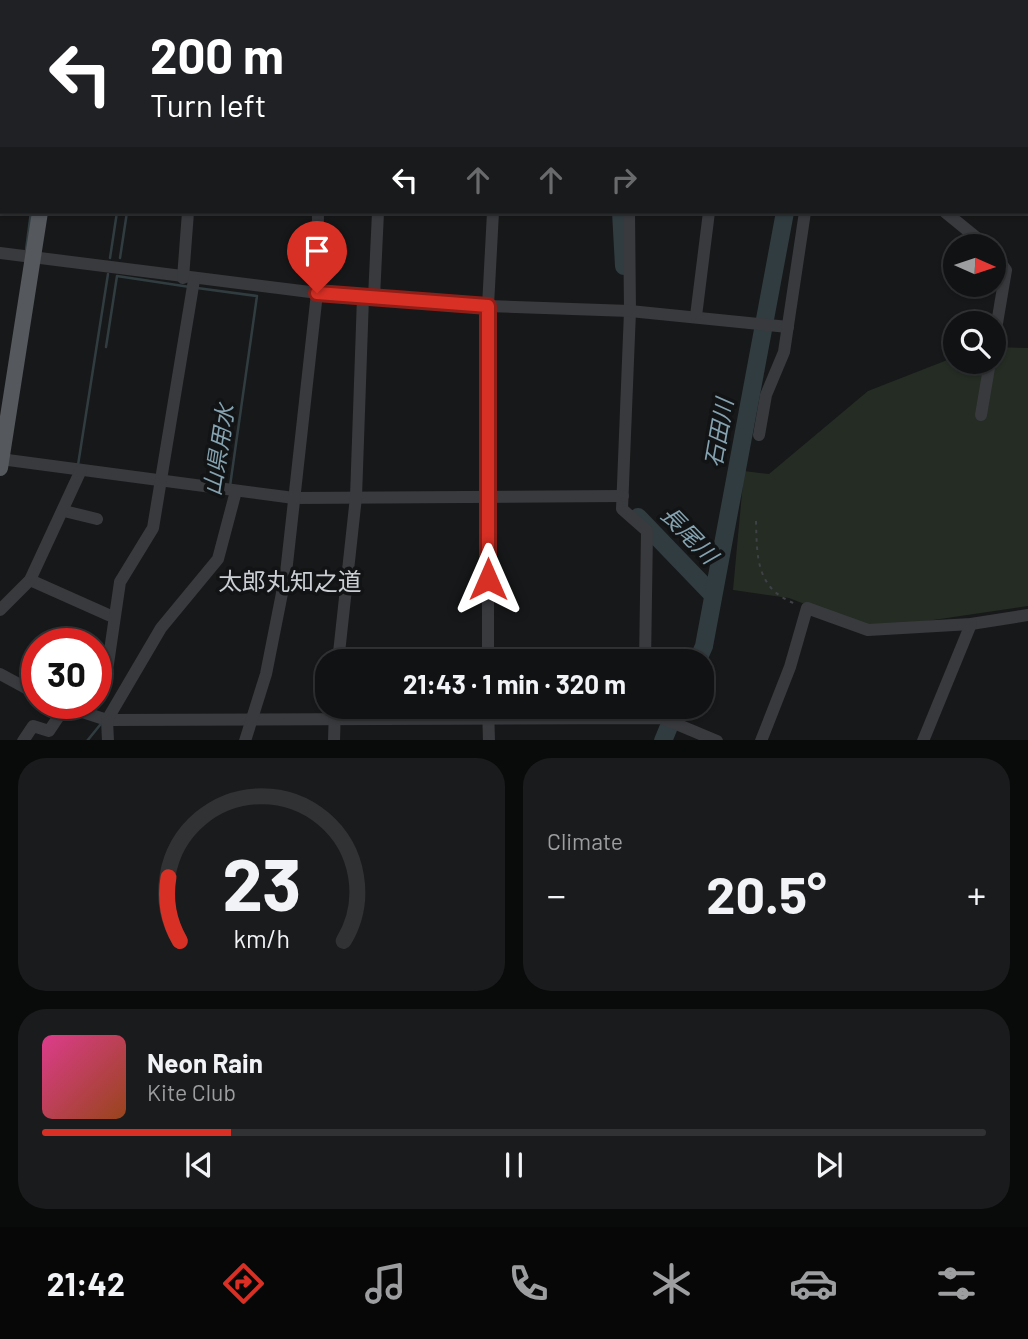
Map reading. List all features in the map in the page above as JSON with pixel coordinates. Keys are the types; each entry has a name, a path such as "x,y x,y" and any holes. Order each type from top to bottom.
{"main road":[{"path":"1,462 40,214"}],"street":[{"path":"112,628 120,582 153,528 189,279 188,214"},
{"path":"245,740 275,636 295,498 317,293 318,214"},
{"path":"339,649 356,498 369,298 378,214"},
{"path":"488,649 488,306 492,214"},
{"path":"629,214 630,311 622,509 647,531 645,649"},
{"path":"696,316 709,214"},
{"path":"758,435 766,395 783,352 784,327 805,214"},
{"path":"947,214 972,234"},
{"path":"0,253 189,279 369,298 630,311 784,327"},
{"path":"981,415 988,374"},
{"path":"1,462 295,498 623,496"},
{"path":"0,610 30,580 81,470"},
{"path":"108,740 107,720 161,628 218,559 232,490"},
{"path":"64,511 97,519"},
{"path":"30,580 113,617"},
{"path":"761,740 790,667 807,608 867,630 971,624 1028,615"},
{"path":"923,740 971,624"},
{"path":"0,674 21,685"},
{"path":"107,720 251,719 315,715"},
{"path":"23,740 33,726 49,732 58,719"},
{"path":"334,740 335,719"},
{"path":"445,719 523,719"},
{"path":"664,719 717,740"},
{"path":"489,721 489,740"}],"path":[{"path":"756,521 758,569 769,589 785,600 807,608"}],"shaded area":[{"path":"1006,347 1028,348 1028,606 886,627 864,627 789,598 733,590 744,471 769,474 868,391 943,362 943,374 1006,374"}],"waterway":[{"path":"26,250 31,214"},
{"path":"110,258 117,214"},
{"name":"山県用水","path":"120,258 127,214"},
{"name":"長尾川","path":"621,214 624,266"},
{"name":"石田川","path":"703,649 785,214"},
{"path":"78,465 108,274"},
{"name":"山県用水","path":"106,347 117,276 190,287"},
{"name":"山県用水","path":"197,288 257,296 230,486"},
{"name":"長尾川","path":"638,517 713,595"},
{"name":"石田川","path":"663,740 672,719"},
{"name":"山県用水","path":"88,740 100,725"}],"district":[{"name":"太郎丸知之道","path":"290,582"}],"route":[{"path":"317,293 488,306 488,579"}]}
